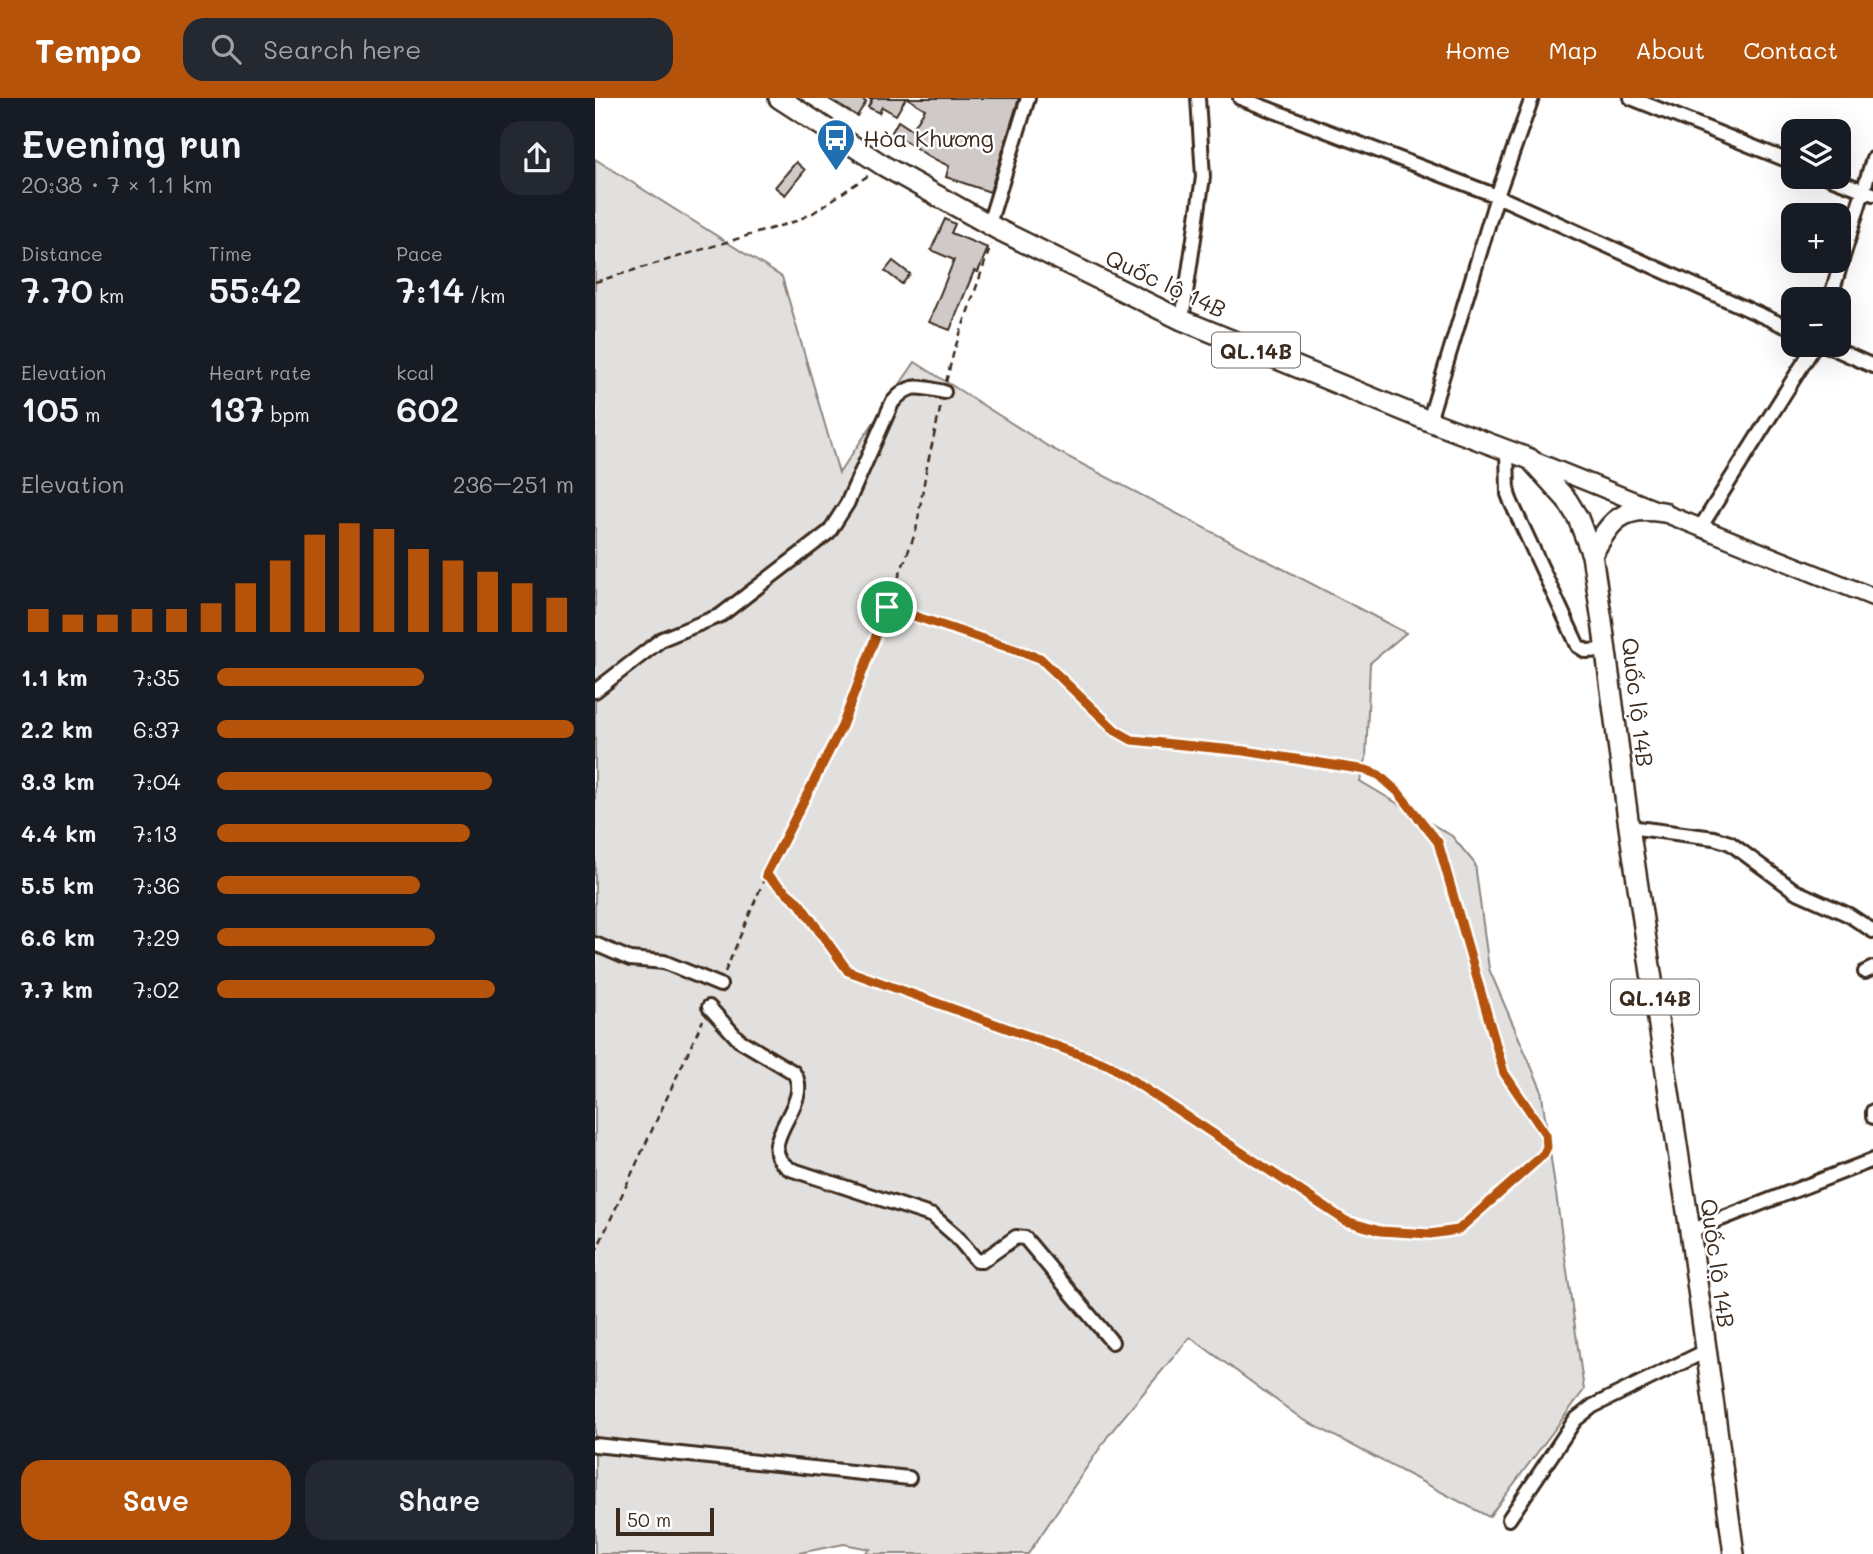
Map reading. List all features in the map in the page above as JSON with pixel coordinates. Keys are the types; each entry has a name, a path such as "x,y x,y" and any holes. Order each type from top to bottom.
{"highway":[{"name":"QL.14B","path":"779,98 884,166 993,226"},
{"name":"Quốc lộ 14B","path":"993,226 1182,320 1429,421 1530,459 1567,500 1578,518 1592,555 1734,1554"},
{"path":"1592,555 1604,532 1632,510 1664,512"}],"main road":[{"path":"1530,459 1873,597"}],"street":[{"path":"993,226 1028,98"},
{"path":"1182,320 1203,177 1198,98"},
{"path":"1240,98 1497,196 1781,324"},
{"path":"1429,421 1497,196 1532,98"},
{"path":"1631,98 1781,158"},
{"path":"1834,287 1868,192 1873,159"},
{"path":"1851,186 1868,192"},
{"path":"1851,356 1873,366"},
{"path":"1700,527 1807,357"},
{"path":"595,691 662,639 721,615 829,532 847,504 892,403 900,393 916,387 944,392"},
{"path":"1507,449 1511,502 1578,646 1586,651 1606,650"},
{"path":"1629,827 1714,838 1730,843 1795,891 1849,915 1873,931"},
{"path":"595,944 630,959 664,962 720,985"},
{"path":"709,1007 739,1040 793,1072 798,1078 799,1094 777,1142 778,1157 782,1164 790,1169 933,1216 956,1236 977,1261 982,1261 1016,1237 1025,1238 1112,1342"},
{"path":"1873,1111 1873,1117"},
{"path":"1690,1231 1873,1160"},
{"path":"1509,1519 1575,1420 1593,1406 1706,1351"},
{"path":"595,1445 909,1478"}],"path":[{"path":"595,282 796,221 813,213 884,166"},
{"path":"720,985 766,875 842,726 915,531 954,352 993,226"},
{"path":"766,875 799,903 848,971 1109,1065 1346,1221 1380,1231 1430,1234 1458,1230 1543,1155 1547,1147 1546,1135 1504,1073 1438,842 1398,792 1379,775 1366,770 1244,751 1132,740 1116,731 1040,658 887,607"},
{"path":"595,1254 709,1007"}],"shaded area":[{"path":"595,159 782,277 839,473 915,362 1049,447 1406,633 1370,663 1366,759 1360,781 1452,836 1475,864 1489,969 1541,1089 1584,1390 1489,1517 1302,1419 1190,1337 1110,1433 1028,1554 864,1554 870,1549 844,1544 794,1554 595,1554"}],"building":[{"path":"827,98 859,98 866,102 857,116"},
{"path":"868,98 906,98 896,115 882,107 879,113 868,107 872,100"},
{"path":"907,98 1019,98 990,192 946,177 949,166 928,156 892,132 898,121 912,130 925,109"},
{"path":"796,162 805,170 785,195 775,187"},
{"path":"945,219 955,224 951,233 988,248 978,272 974,271 950,330 929,322 954,260 931,250"},
{"path":"893,261 910,274 902,284 885,271"}],"place":[{"name":"Hòa Khương","path":"836,172"}],"route":[{"path":"887,607 1040,658 1116,731 1132,740 1244,751 1366,770 1379,775 1398,792 1438,842 1504,1073 1546,1135 1547,1147 1543,1155 1458,1230 1430,1234 1380,1231 1346,1221 1109,1065 848,971 799,903 766,875 842,726 887,607"}]}
